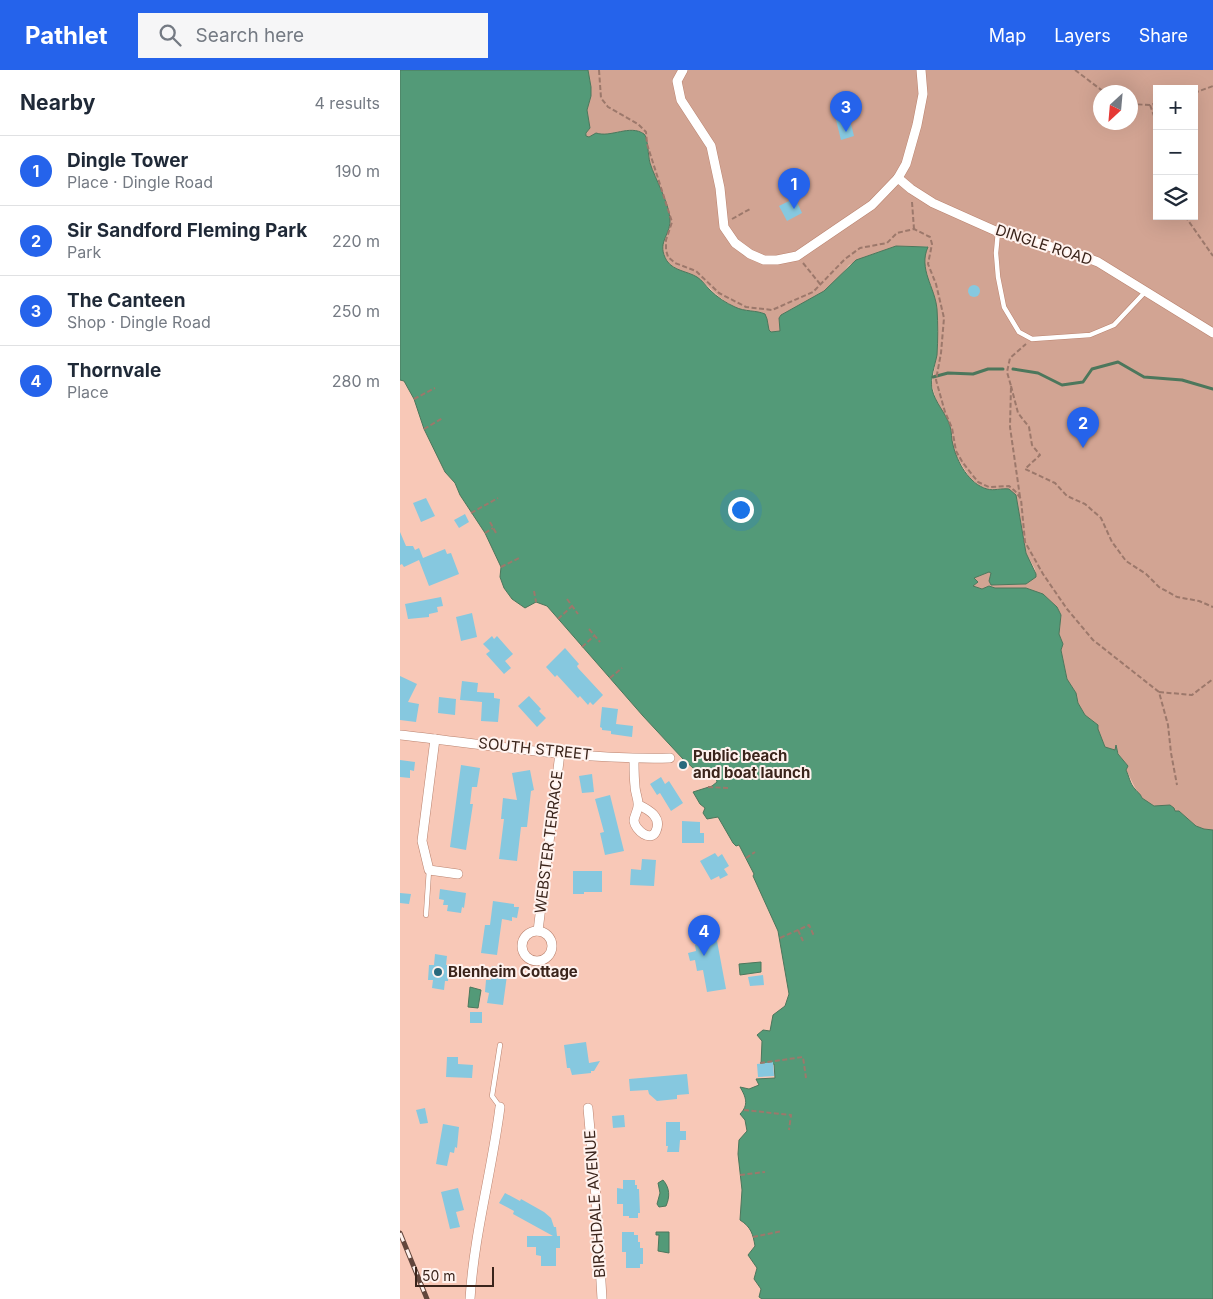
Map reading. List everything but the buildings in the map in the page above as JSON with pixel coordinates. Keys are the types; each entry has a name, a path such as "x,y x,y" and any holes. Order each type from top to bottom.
{"street":[{"path":"683,70 677,81 681,100 711,146 720,188 724,227 735,243 750,254 764,260 777,260 797,256 872,205 898,178 906,164 917,125 923,94 921,70"},
{"name":"DINGLE ROAD","path":"898,178 933,203 998,232 1077,254 1098,262 1213,333"},
{"name":"SOUTH STREET","path":"400,735 560,753 634,759 670,758"},
{"path":"435,739 422,841 429,870 458,874"},
{"name":"WEBSTER TERRACE","path":"538,931 560,753"},
{"path":"634,759 635,788 639,805"},
{"path":"470,1299 476,1242 492,1161 500,1107"},
{"name":"BIRCHDALE AVENUE","path":"588,1108 602,1299"}],"lane":[{"path":"998,232 996,252 998,277 1004,307 1019,332 1032,339 1090,335 1114,325 1146,291"},
{"path":"426,915 429,870"},
{"path":"500,1045 492,1096 500,1107"}],"path":[{"path":"599,70 601,98 608,107 638,124 646,132 647,144 672,222 666,240 668,257 675,263 696,271 719,293 746,306 772,310 813,292 860,248 887,243 896,233 914,228 930,237 932,244 928,264 936,284 944,318 937,378 945,412 952,428 956,451 978,482 989,486 1009,486 1021,499"},
{"path":"1075,70 1095,85"},
{"path":"1198,92 1213,86"},
{"path":"1138,104 1153,104"},
{"path":"1150,105 1153,113"},
{"path":"911,189 914,228"},
{"path":"723,223 750,209"},
{"path":"1188,220 1213,256"},
{"path":"797,256 820,284"},
{"path":"1032,339 1010,358 1007,372 1018,413 1029,427 1032,445 1040,455 1025,469 1055,483 1067,496 1085,504 1094,511 1101,518 1112,542 1126,561 1146,574 1159,587 1177,597 1199,601 1213,607"},
{"path":"1010,386 1010,427 1021,499 1025,542 1043,574 1067,609 1093,640 1159,692 1192,695 1213,679"},
{"path":"414,399 435,388"},
{"path":"424,429 443,418"},
{"path":"471,513 498,498"},
{"path":"490,522 496,533"},
{"path":"485,533 493,528"},
{"path":"501,567 521,557"},
{"path":"534,591 536,602"},
{"path":"567,599 578,614"},
{"path":"558,619 572,606"},
{"path":"589,629 600,642"},
{"path":"582,647 594,636"},
{"path":"610,678 622,668"},
{"path":"1159,692 1168,725 1177,785"},
{"path":"708,787 728,788"},
{"path":"746,858 755,852"},
{"path":"780,938 810,926 814,936"},
{"path":"798,930 803,941"},
{"path":"760,1063 804,1057 806,1078"},
{"path":"744,1110 791,1115 789,1130"},
{"path":"740,1174 765,1172"},
{"path":"753,1237 782,1231"}],"shaded area":[{"path":"400,70 588,70 591,96 587,110 590,128 586,136 589,137 596,133 608,134 633,130 639,131 645,136 650,163 669,214 669,226 663,244 664,255 667,261 673,267 699,278 713,293 728,304 739,309 765,314 771,332 780,331 779,318 781,315 824,291 856,260 896,246 928,247 925,263 936,301 938,320 937,355 932,380 933,394 950,426 952,443 957,458 969,477 987,489 1009,489 1016,495 1026,553 1036,574 1036,577 1026,584 991,585 989,581 991,573 989,572 974,578 978,582 973,586 982,589 989,586 995,588 1026,588 1043,594 1057,607 1061,615 1059,634 1063,644 1061,650 1067,679 1076,693 1078,703 1085,715 1098,725 1105,747 1115,750 1116,745 1118,754 1128,766 1126,770 1132,785 1142,798 1154,806 1170,805 1175,811 1179,811 1196,826 1213,830 1213,1299 762,1299 759,1297 761,1289 754,1279 757,1268 748,1255 755,1246 751,1231 740,1220 742,1190 738,1154 739,1140 747,1131 745,1120 740,1114 745,1107 746,1101 740,1087 749,1089 759,1085 756,1079 775,1078 774,1064 761,1065 762,1041 757,1035 763,1030 770,1031 773,1015 785,1006 789,994 778,931 753,876 754,874 739,845 736,846 733,843 718,817 707,819 703,813 705,808 700,804 693,792 712,786 717,782 716,778 702,776 683,759 547,606 536,602 525,608 512,599 504,588 500,577 501,567 485,533 460,495 455,483 445,472 424,429 414,399 404,381 400,380"},
{"path":"588,70 1213,70 1213,830 1196,826 1179,811 1175,811 1174,808 1169,806 1158,807 1144,800 1134,786 1126,770 1128,766 1119,755 1116,746 1115,750 1105,747 1098,725 1085,715 1078,703 1076,693 1067,679 1061,650 1063,644 1059,634 1061,615 1057,607 1043,594 1026,588 995,588 989,586 982,589 973,586 977,583 974,578 989,572 991,573 989,581 991,585 1026,584 1036,576 1035,569 1026,553 1016,495 1009,489 988,489 980,486 970,478 956,456 950,426 936,400 932,385 938,345 938,325 936,303 924,264 927,246 896,246 864,257 849,265 836,281 824,291 781,315 779,318 780,331 771,332 765,314 739,309 720,298 697,277 675,268 667,260 663,245 670,225 669,214 650,163 645,136 639,131 633,130 608,134 596,133 589,137 586,136 590,128 587,110 591,96"},
{"path":"761,962 761,972 740,975 739,964"},
{"path":"470,987 481,990 478,1008 468,1007"},
{"path":"663,1180 669,1193 666,1206 659,1207 657,1204 660,1193 658,1183"},
{"path":"656,1232 669,1232 669,1253 658,1251 659,1235 656,1235"}],"waterway":[{"path":"1013,369 1038,373 1062,385 1083,382 1092,369 1118,362 1144,377 1182,380 1213,389"},
{"path":"933,377 948,373 973,374 988,369 1003,369"}],"railway":[{"path":"400,1233 427,1299"}],"place":[{"name":"The Canteen","path":"846,132"},
{"name":"Dingle Tower","path":"794,209"},
{"name":"Sir Sandford Fleming Park","path":"1083,448"},
{"name":"Public beach and boat launch","path":"683,765"},
{"name":"Thornvale","path":"704,956"},
{"name":"Blenheim Cottage","path":"438,972"}]}
